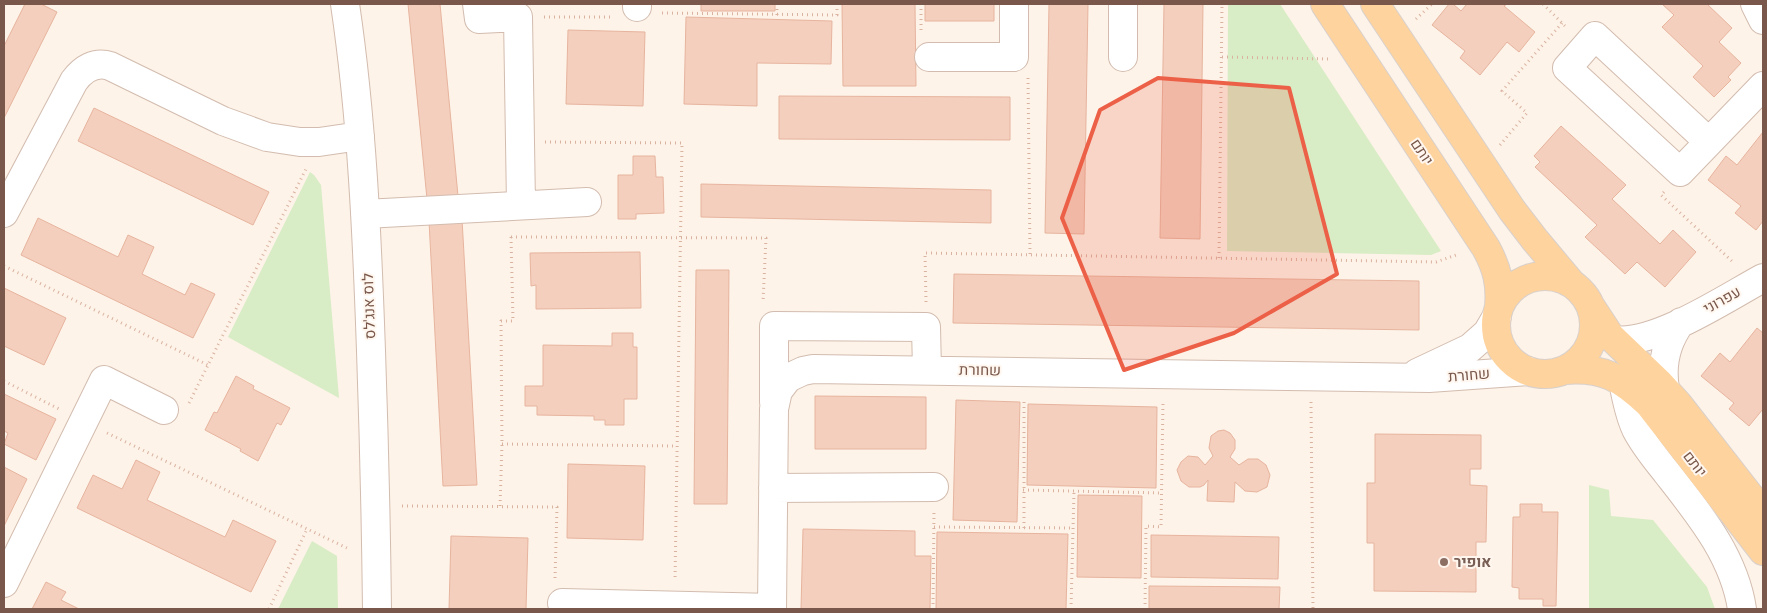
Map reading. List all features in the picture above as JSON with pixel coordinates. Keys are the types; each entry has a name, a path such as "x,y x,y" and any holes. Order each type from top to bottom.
{"main road":[{"name":"יותם","path":"1325,4 1491,258 1498,274 1500,292 1498,312"},
{"path":"1375,4 1482,166 1534,240 1571,283 1586,297 1590,305 1594,324 1591,342 1581,358 1565,370 1546,374 1528,371 1519,366 1505,353 1497,335 1498,312 1510,291 1526,279 1554,276 1571,283"},
{"name":"יותם","path":"1590,305 1601,324 1615,340 1665,389 1763,513"},
{"name":"יותם","path":"1565,370 1598,371 1615,377 1623,381 1649,404 1763,551"}],"street":[{"name":"לוס אנג'לס","path":"345,4 360,136 365,214 376,506 377,609"},
{"path":"477,4 479,19 518,17 520,142 516,205"},
{"path":"929,57 1014,57 1014,4"},
{"path":"1123,4 1123,57"},
{"path":"1755,4 1763,20"},
{"path":"1709,142 1595,36 1567,68 1680,172 1709,142 1763,86"},
{"path":"4,213 74,81 82,72 92,66 104,64 110,66 223,121 252,132 283,140 319,142 360,136"},
{"path":"365,214 587,202"},
{"name":"עפרוני","path":"1615,340 1627,341 1642,338 1682,322 1759,280"},
{"name":"שחורת","path":"1409,377 1470,348 1488,333 1498,312"},
{"path":"1665,389 1663,371 1666,352 1672,336 1682,322"},
{"path":"774,410 774,326 926,327 927,370"},
{"name":"שחורת","path":"772,609 774,410 778,391 783,384 795,374 803,371 824,368 1445,378 1528,371"},
{"path":"4,583 104,380 164,410"},
{"path":"1623,381 1627,406 1637,430 1648,448 1702,518 1720,546 1733,574 1742,609"},
{"path":"773,488 934,487"},
{"path":"562,603 772,609"}],"path":[{"path":"777,15 778,4"},
{"path":"518,17 637,17 637,8 777,15 837,15 837,4"},
{"path":"1218,258 1222,4"},
{"path":"1543,4 1586,46"},
{"path":"1482,166 1527,113 1502,91 1562,23"},
{"path":"1014,57 1028,75 1030,255"},
{"path":"1222,57 1361,60"},
{"path":"164,410 181,419 319,142"},
{"path":"520,142 682,143 675,606"},
{"path":"1680,172 1661,194 1759,280"},
{"path":"500,506 502,444 501,321 513,321 511,237 516,205"},
{"path":"511,237 766,238 763,311 774,326"},
{"path":"926,327 926,253 1436,262 1448,259 1482,243"},
{"path":"4,266 208,365"},
{"path":"1024,528 1025,371"},
{"path":"1145,609 1146,526 1161,528 1164,373"},
{"path":"1311,375 1313,609"},
{"path":"4,381 377,563"},
{"path":"502,444 677,446"},
{"path":"933,609 934,487"},
{"path":"1023,490 1162,493"},
{"path":"1071,609 1074,491"},
{"path":"376,506 557,507 554,603 562,603"},
{"path":"934,527 1073,528"},
{"path":"268,609 307,529"}],"highlighted area":[{"path":"1158,78 1289,88 1337,274 1234,333 1124,370 1062,218 1100,110"}],"green space":[{"path":"1228,4 1280,4 1441,251 1431,255 1227,251"},
{"path":"310,172 321,185 339,398 228,337"},
{"path":"1589,485 1609,490 1611,516 1653,520 1707,587 1715,609 1589,609"},
{"path":"312,541 337,556 338,609 278,609"}],"building":[{"path":"25,4 41,4 57,12 4,118 4,46"},
{"path":"408,4 440,4 458,196 427,199"},
{"path":"701,4 775,4 775,11 701,11"},
{"path":"842,4 915,4 916,86 843,86"},
{"path":"925,4 994,4 994,21 925,21"},
{"path":"1049,4 1088,4 1084,234 1045,233"},
{"path":"1164,4 1203,4 1200,239 1160,238"},
{"path":"1449,4 1453,4 1461,11 1467,4 1507,4 1504,6 1535,32 1519,52 1507,42 1480,75 1460,58 1465,51 1432,25"},
{"path":"1662,4 1707,4 1732,28 1719,42 1741,63 1728,77 1731,80 1714,97 1693,77 1703,66 1662,27 1674,15"},
{"path":"686,17 832,21 831,64 757,63 757,106 684,104"},
{"path":"568,30 645,32 643,106 566,104"},
{"path":"779,96 1010,97 1010,140 779,139"},
{"path":"94,108 269,192 253,225 78,141"},
{"path":"1561,126 1626,185 1612,199 1660,244 1673,230 1696,252 1665,287 1637,262 1625,274 1585,237 1597,225 1535,167 1540,162 1534,156"},
{"path":"1763,132 1763,221 1756,230 1735,213 1741,206 1708,180 1726,156 1737,165"},
{"path":"633,156 655,156 656,177 663,177 664,213 636,214 636,219 618,219 618,175 633,175"},
{"path":"701,184 991,190 991,223 701,217"},
{"path":"38,218 118,257 128,235 154,247 142,274 185,295 191,283 215,294 193,338 21,255"},
{"path":"462,219 477,485 443,486 429,221"},
{"path":"640,252 641,308 536,309 536,285 531,286 530,253"},
{"path":"696,270 729,270 727,504 694,504"},
{"path":"954,274 1419,281 1419,330 953,323"},
{"path":"4,288 66,318 44,365 4,346"},
{"path":"1757,328 1763,333 1763,409 1749,426 1729,409 1734,403 1701,376 1720,353 1730,362"},
{"path":"612,333 633,333 633,347 637,347 637,399 624,399 624,425 605,425 605,420 594,420 594,416 537,415 537,406 525,406 525,386 543,386 543,345 612,346"},
{"path":"236,376 254,386 253,389 290,408 281,425 277,423 258,461 240,451 241,449 205,430 214,412 217,413"},
{"path":"4,394 56,419 36,460 4,444 8,433 4,431"},
{"path":"815,396 926,397 926,449 815,449"},
{"path":"956,400 1020,402 1017,522 953,520"},
{"path":"1028,404 1157,407 1156,488 1027,485"},
{"path":"1224,430 1230,433 1235,440 1235,449 1230,457 1239,465 1248,459 1258,459 1266,465 1270,475 1267,487 1257,492 1245,491 1235,482 1234,502 1207,501 1208,480 1200,487 1189,487 1181,481 1177,470 1181,462 1188,456 1198,457 1205,465 1213,456 1209,448 1211,436 1218,431"},
{"path":"1375,434 1481,435 1481,469 1470,469 1470,485 1487,486 1486,542 1476,542 1476,592 1374,591 1374,543 1367,543 1367,483 1375,483"},
{"path":"136,460 160,472 147,500 225,537 233,520 276,541 251,592 77,508 93,475 122,489"},
{"path":"568,464 645,466 643,540 567,538"},
{"path":"4,467 27,479 4,526"},
{"path":"1078,495 1142,496 1141,578 1077,577"},
{"path":"1520,504 1542,504 1542,512 1558,512 1556,606 1543,606 1543,599 1519,599 1519,588 1512,587 1513,517 1520,517"},
{"path":"803,529 915,531 915,556 931,556 930,609 801,609"},
{"path":"937,532 1068,534 1066,609 936,609"},
{"path":"1151,535 1279,537 1278,579 1151,577"},
{"path":"451,536 528,538 526,609 449,609"},
{"path":"46,582 66,592 61,600 79,609 32,609"},
{"path":"1149,586 1280,587 1279,609 1149,609"}],"place":[{"name":"אופיר","path":"1444,562"}]}
